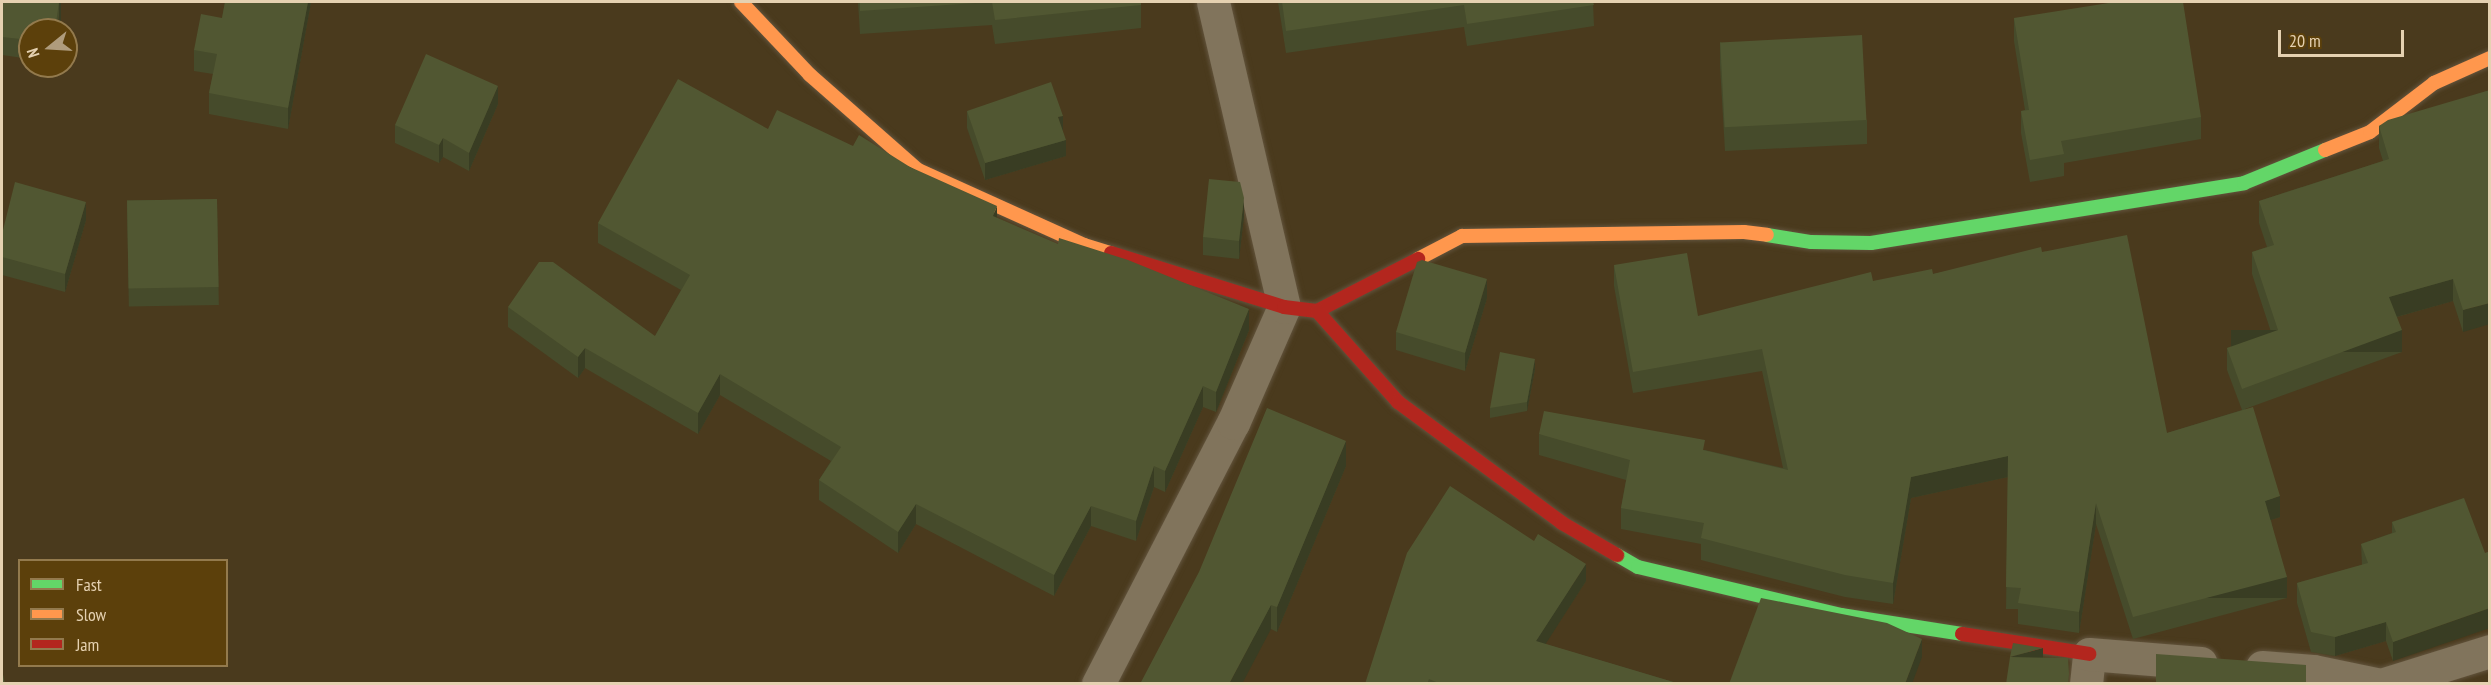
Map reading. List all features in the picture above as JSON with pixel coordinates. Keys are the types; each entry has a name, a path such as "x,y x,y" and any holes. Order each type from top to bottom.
{"street":[{"path":"741,2 810,75 918,170 1084,245 1284,306 1317,311 1462,236 1744,232 1811,242 1871,243 2244,183 2370,132 2434,83 2490,58"},
{"path":"1098,684 1233,423 1284,306 1213,2"},
{"path":"1317,311 1398,402 1562,523 1638,567 1841,615 2087,669 2313,671 2376,684"},
{"path":"2384,684 2490,651"}],"building":[{"path":"2,2 59,2 57,18 18,18 18,39 2,37"},
{"path":"225,2 308,2 288,108 209,93 217,54 194,50 201,14 222,18"},
{"path":"860,2 990,2 860,11"},
{"path":"992,2 1141,2 1141,5 995,20"},
{"path":"1282,2 1593,2 1594,5 1467,24 1464,5 1286,31"},
{"path":"2115,2 2183,2 2201,117 2061,141 2064,154 2030,160 2021,111 2029,110 2014,18"},
{"path":"1862,35 1866,120 1725,127 1720,42"},
{"path":"426,54 498,86 469,153 443,138 439,145 395,125"},
{"path":"678,79 768,129 777,110 853,146 859,135 910,167 997,206 993,216 1058,244 1059,238 1128,260 1249,309 1216,392 1203,386 1165,471 1154,466 1136,521 1091,506 1054,575 916,504 898,532 819,480 841,447 720,374 698,413 585,348 578,357 508,307 539,262 553,262 655,336 690,275 598,223"},
{"path":"1051,82 1063,116 1058,117 1066,140 985,163 967,111"},
{"path":"2490,90 2490,303 2463,310 2453,279 2389,297 2402,330 2242,389 2227,348 2278,330 2252,252 2274,245 2259,201 2389,159 2379,126 2388,120"},
{"path":"1209,179 1240,182 1244,198 1239,241 1203,237"},
{"path":"15,182 86,202 65,274 2,257 2,234"},
{"path":"217,199 219,287 129,289 127,201"},
{"path":"2127,235 2167,433 2253,407 2280,496 2265,501 2287,577 2133,617 2096,503 2079,612 2018,603 2021,588 2006,587 2008,456 1911,477 1893,583 1845,575 1701,538 1704,523 1621,508 1630,460 1539,434 1544,411 1705,440 1703,450 1788,470 1762,349 1633,372 1614,265 1687,253 1698,316 1871,272 1873,281 1932,269 1933,274 2041,247 2042,252"},
{"path":"1422,260 1487,279 1465,353 1396,332 1417,262"},
{"path":"1500,352 1535,359 1527,402 1490,408"},
{"path":"1267,408 1346,441 1277,607 1271,605 1229,684 1140,684 1199,572"},
{"path":"1450,486 1534,541 1538,534 1586,564 1536,641 1680,684 1441,684 1429,679 1427,684 1365,684 1407,553"},
{"path":"2464,498 2485,553 2490,551 2490,608 2393,642 2386,622 2335,637 2311,632 2297,583 2368,563 2361,544 2396,532 2392,522"},
{"path":"1761,598 1887,623 1922,639 1905,684 1729,684"},
{"path":"2013,643 2043,648 2010,657"},
{"path":"2156,654 2306,665 2306,684 2156,684"},
{"path":"2010,657 2068,658 2068,684 2006,684"}],"traffic: fast":[{"path":"1767,235 1811,242 1871,243 2244,183 2325,150"},
{"path":"1617,555 1638,567 1841,615 1962,634"}],"traffic: slow":[{"path":"741,2 810,75 918,170 1084,245 1111,253"},
{"path":"2325,150 2370,132 2434,83 2490,58"},
{"path":"1418,259 1462,236 1744,232 1767,235"}],"traffic: jam":[{"path":"1111,253 1284,307 1317,311 1418,259"},
{"path":"1317,311 1398,402 1562,523 1617,555"},
{"path":"1962,634 2089,654"}]}
